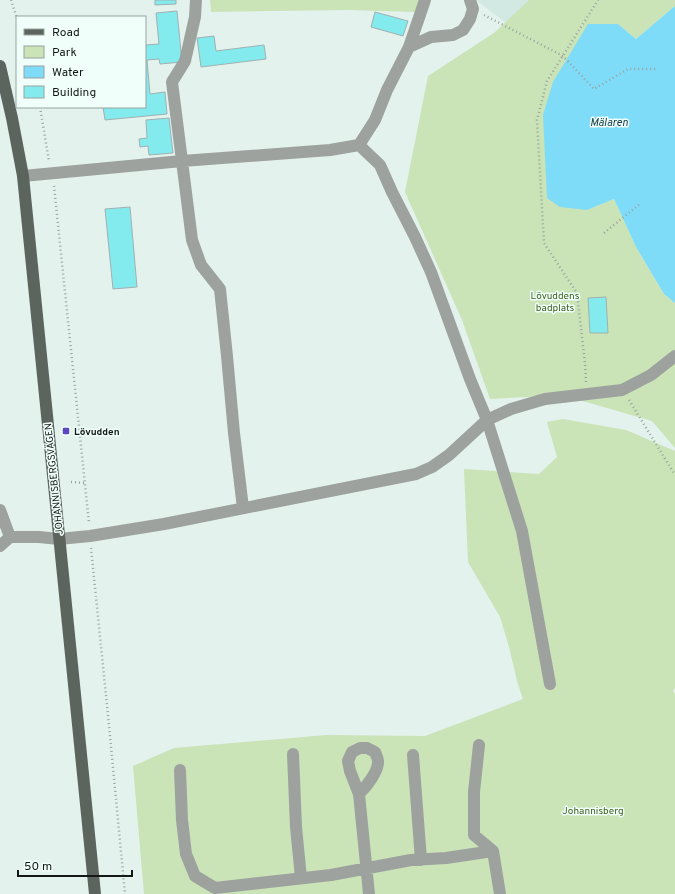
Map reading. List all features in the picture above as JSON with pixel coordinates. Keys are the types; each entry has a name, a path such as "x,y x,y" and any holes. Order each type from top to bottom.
{"main road":[{"name":"JOHANNISBERGSVÄGEN","path":"0,66 23,176 95,894"}],"street":[{"path":"196,0 195,17 186,61 172,82 192,240 201,265 220,289 243,508"},
{"path":"23,176 182,161 330,150 359,145 375,120 387,90 409,46 425,0"},
{"path":"409,46 431,38 453,35 463,30 470,19 471,5"},
{"path":"359,145 380,165 392,192 416,236 487,420 522,530 550,684"},
{"path":"0,546 10,538 39,537 59,539 90,536 164,524 416,474 432,467 449,455 487,420 511,409 545,399 622,390 651,375 675,356"},
{"path":"0,510 10,538"},
{"path":"479,745 474,792 474,835 493,852 500,894"},
{"path":"293,754 296,827 301,878"},
{"path":"413,754 421,860"},
{"path":"180,770 182,820 186,854 195,876 215,888 331,875 410,860 446,858 493,852"},
{"path":"359,794 369,894"}],"path":[{"path":"11,0 16,16"},
{"path":"586,394 585,364 577,293 544,243 537,120 547,81 598,0"},
{"path":"471,5 563,56 594,89 628,69 658,69"},
{"path":"40,108 54,187 125,894"},
{"path":"604,234 641,203"},
{"path":"622,390 675,475"},
{"path":"71,482 84,483"}],"shaded area":[{"path":"476,0 529,0 506,23"}],"green space":[{"path":"210,0 419,0 416,12 348,10 211,12"},
{"name":"Lövuddens badplats","path":"529,0 675,0 675,6 636,39 618,24 587,210 614,199 636,247 664,294 675,303 675,448 652,421 562,395 490,399 462,320 405,192 428,76 494,33"},
{"name":"Johannisberg","path":"563,419 626,430 675,451 675,688 673,691 675,694 675,894 144,894 133,766 174,748 326,735 425,736 523,699 500,617 468,562 464,469 539,474 557,457 547,422"}],"water":[{"name":"Mälaren","path":"675,6 675,303 664,294 636,247 614,199 587,210 560,207 547,198 543,115 553,82 588,24 618,24 636,39"}],"building":[{"path":"155,0 176,0 176,4 155,5"},
{"path":"177,11 182,62 160,64 159,59 147,60 150,94 165,92 167,114 105,120 103,108 146,108 146,45 159,44 156,13"},
{"path":"375,12 408,21 403,36 371,27"},
{"path":"214,36 216,51 264,45 266,59 201,67 197,38"},
{"path":"169,118 173,153 149,155 148,146 140,147 139,139 147,138 146,120"},
{"path":"130,207 137,287 113,289 105,209"},
{"path":"606,297 608,333 590,333 588,298"}],"place":[{"name":"Lövudden","path":"66,431"}]}
